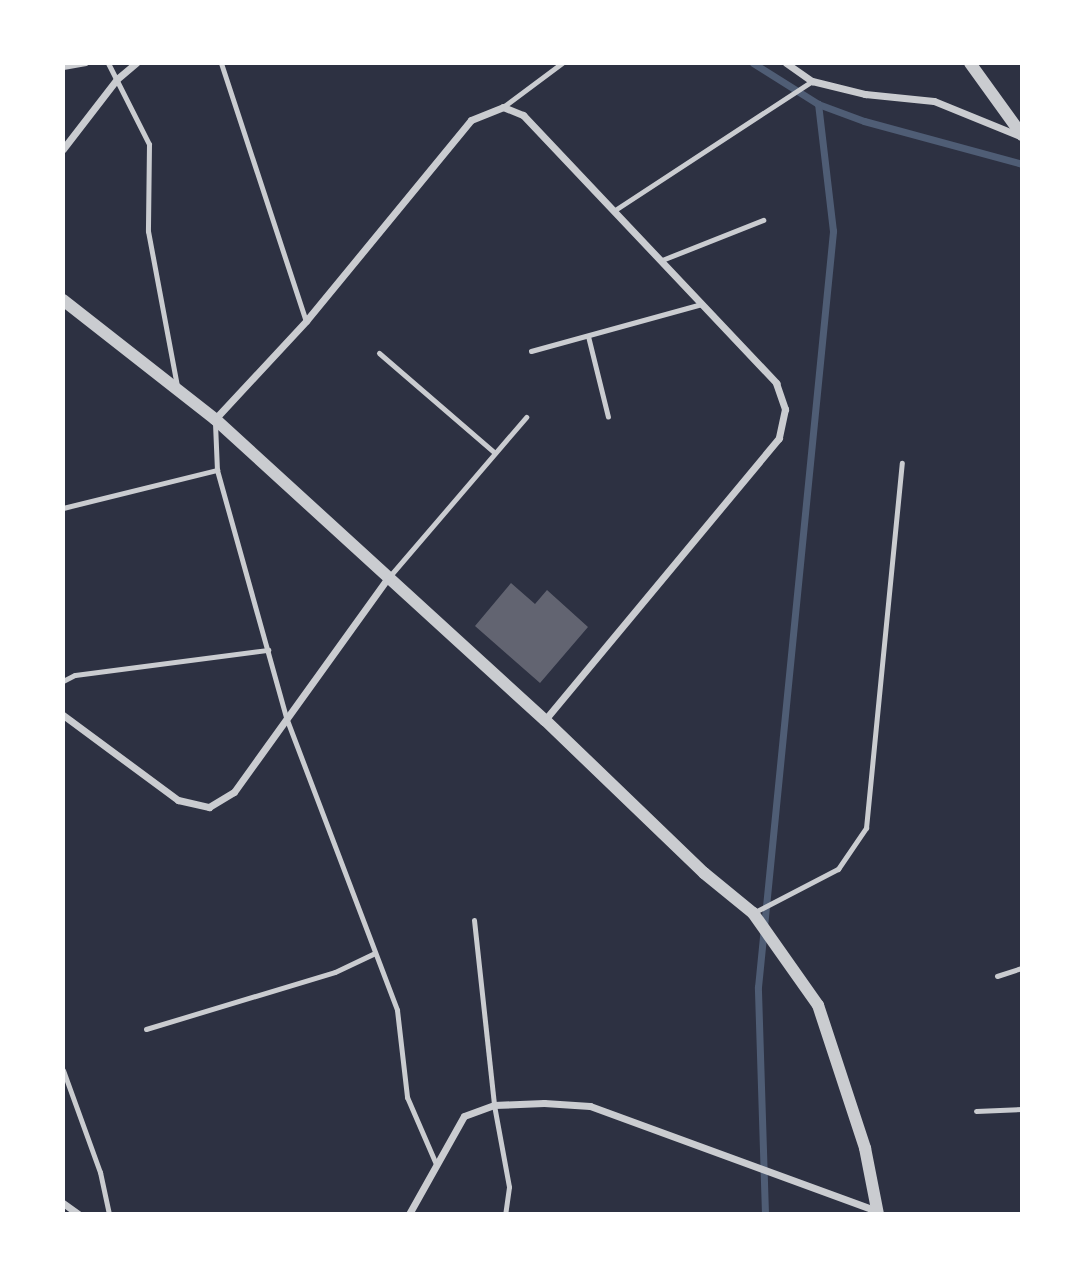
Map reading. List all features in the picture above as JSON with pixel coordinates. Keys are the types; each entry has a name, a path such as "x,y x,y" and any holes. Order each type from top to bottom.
{"street":[{"path":"63,149 117,79 136,63"},
{"path":"786,63 812,80 865,94 934,101 1022,136"},
{"path":"970,63 1022,136"},
{"path":"215,419 306,321 471,120 503,107 523,116 615,210 776,383 785,409 779,438 545,720"},
{"path":"63,300 177,386 215,419 387,579 545,720 704,873 753,913 818,1005 865,1148 877,1213"},
{"path":"63,715 178,800 209,807 234,792 387,579"},
{"path":"409,1214 464,1116 494,1105 590,1107 877,1213"},
{"path":"63,1203 78,1214"}],"lane":[{"path":"63,67 86,63"},
{"path":"108,63 149,144 148,232 177,386"},
{"path":"221,63 306,321"},
{"path":"503,107 562,63"},
{"path":"615,210 812,80"},
{"path":"662,260 763,220"},
{"path":"531,351 702,303"},
{"path":"588,335 608,417"},
{"path":"379,353 495,453"},
{"path":"387,579 526,417"},
{"path":"215,419 217,470 287,720 397,1010 407,1097 436,1164"},
{"path":"753,913 838,869 866,828 902,463"},
{"path":"63,508 217,470"},
{"path":"63,681 75,675 268,650"},
{"path":"474,920 494,1105 509,1187 505,1214"},
{"path":"146,1029 335,972 375,953"},
{"path":"997,975 1022,968"},
{"path":"63,1070 100,1172 109,1214"},
{"path":"976,1111 1022,1109"}],"building":[{"path":"511,583 535,604 547,590 588,627 540,683 475,626"}],"waterway":[{"path":"753,63 818,104 864,121 1022,164"},
{"path":"765,1214 758,987 833,231 818,104"}]}
